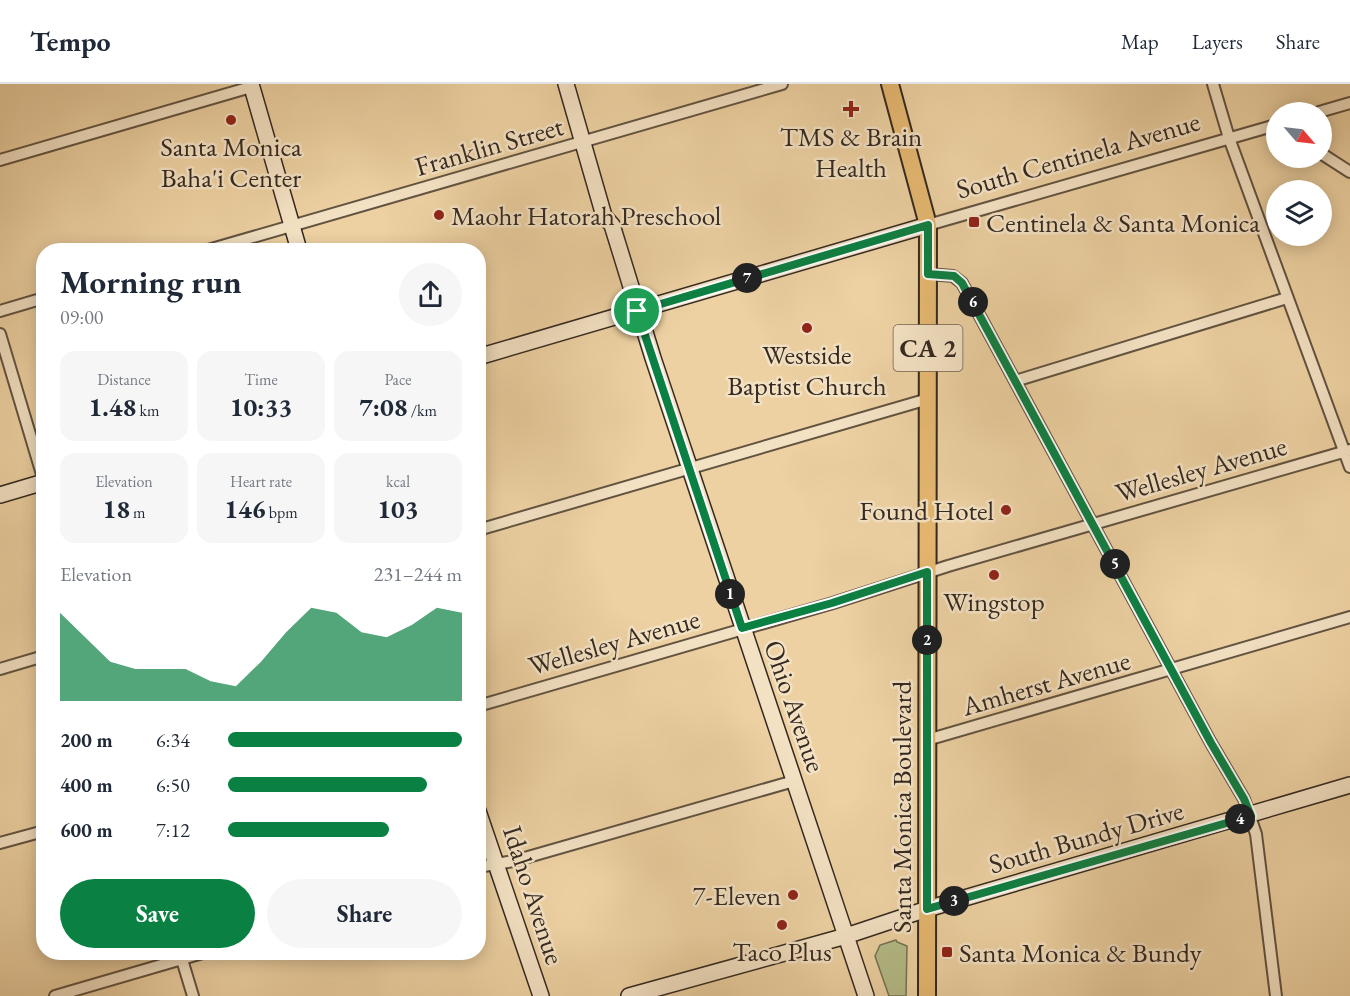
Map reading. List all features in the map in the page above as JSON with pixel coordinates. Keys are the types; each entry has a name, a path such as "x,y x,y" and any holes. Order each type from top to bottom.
{"main road":[{"name":"Santa Monica Boulevard","path":"890,84 928,225 927,996"}],"street":[{"path":"566,84 587,140"},
{"path":"576,84 587,140"},
{"name":"Franklin Street","path":"232,243 782,84"},
{"path":"1213,84 1229,138 1287,298 1347,451 1350,467"},
{"path":"0,160 251,85 297,243"},
{"path":"1332,109 1350,104"},
{"name":"South Centinela Avenue","path":"486,355 1266,128"},
{"name":"Ohio Avenue","path":"587,140 604,216 612,225 637,311 742,628 868,996"},
{"path":"1332,160 1350,172"},
{"path":"928,274 954,276 962,283 1211,743 1244,799 1256,834 1276,996"},
{"path":"1015,381 1287,298"},
{"path":"0,311 36,300"},
{"path":"0,334 36,455"},
{"path":"486,528 928,399"},
{"name":"Wellesley Avenue","path":"486,704 832,603 1093,523 1347,451"},
{"path":"0,495 36,484"},
{"name":"Amherst Avenue","path":"927,740 1350,617"},
{"path":"0,669 36,658"},
{"path":"486,866 514,861 794,781"},
{"name":"South Bundy Drive","path":"629,996 846,936 927,909 1251,816 1350,785"},
{"path":"0,843 36,833"},
{"name":"Idaho Avenue","path":"486,834 540,996"},
{"path":"55,996 168,960"},
{"path":"182,960 193,996"}],"green space":[{"path":"896,940 907,946 906,996 889,996 875,956 880,945"}],"place":[{"name":"TMS & Brain Health","path":"851,109"},
{"name":"Santa Monica Baha'i Center","path":"231,120"},
{"name":"Maohr Hatorah Preschool","path":"439,215"},
{"name":"Centinela & Santa Monica","path":"974,222"},
{"name":"Westside Baptist Church","path":"807,328"},
{"name":"Found Hotel","path":"1006,510"},
{"name":"Wingstop","path":"994,575"},
{"name":"7-Eleven","path":"793,895"},
{"name":"Taco Plus","path":"782,925"},
{"name":"Santa Monica & Bundy","path":"947,952"}],"route":[{"path":"928,225 928,274 954,276 962,283 1211,743 1244,799 1251,816 927,909 927,572 832,603 742,628 637,311 928,225"}]}
